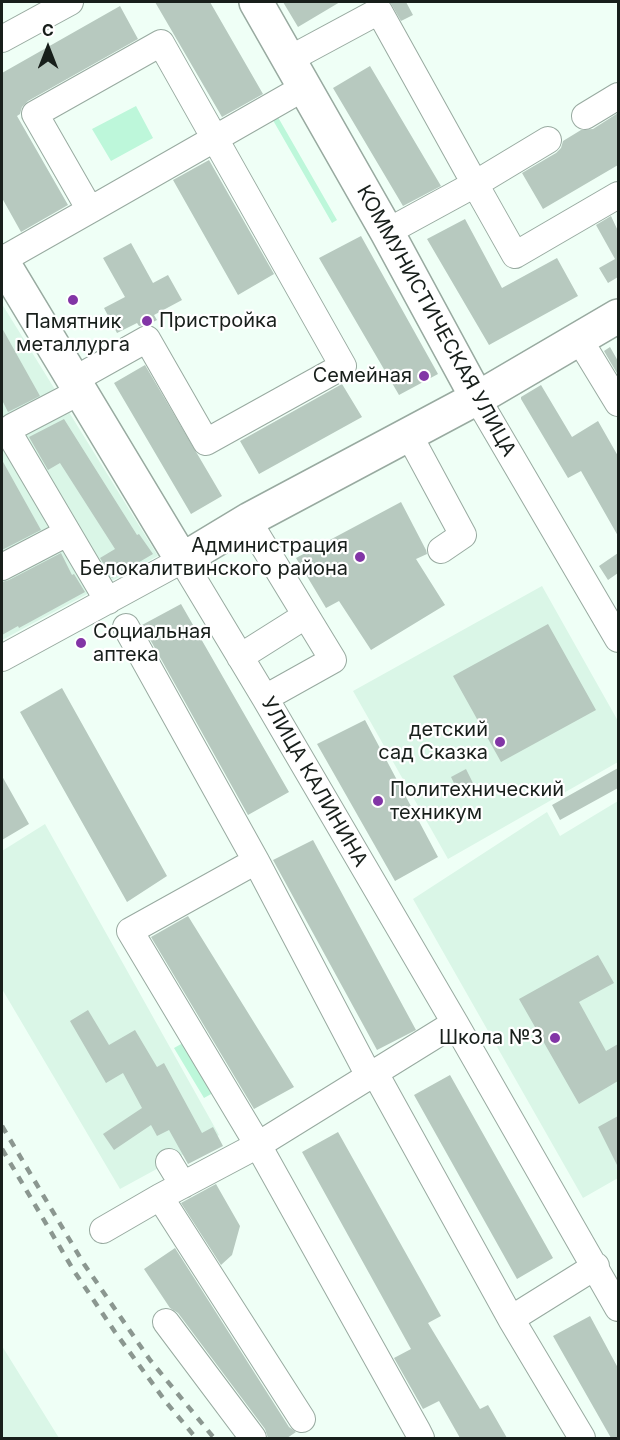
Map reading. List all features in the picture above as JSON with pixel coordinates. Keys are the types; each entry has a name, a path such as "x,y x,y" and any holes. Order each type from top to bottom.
{"main road":[{"name":"КОММУНИСТИЧЕСКАЯ УЛИЦА","path":"256,2 387,232 477,398"},
{"name":"УЛИЦА КАЛИНИНА","path":"2,260 182,560"},
{"path":"182,560 250,519 477,398 579,339 615,325"}],"street":[{"path":"2,39 70,2"},
{"path":"2,260 215,140 376,6 515,255 618,195"},
{"path":"90,210 35,114 161,43 343,366 206,442 147,339 5,433 108,601"},
{"path":"585,116 618,96"},
{"path":"387,232 475,184 548,140"},
{"path":"579,339 618,403"},
{"name":"КОММУНИСТИЧЕСКАЯ УЛИЦА","path":"477,398 618,639"},
{"path":"409,435 463,535 441,550"},
{"path":"250,519 255,532 333,660 265,698"},
{"path":"2,567 67,533"},
{"path":"2,658 182,560"},
{"name":"УЛИЦА КАЛИНИНА","path":"182,560 455,1023 618,1308"},
{"path":"240,657 305,616"},
{"path":"126,627 372,1075 582,1438"},
{"path":"256,861 129,931 258,1145 421,1438"},
{"path":"103,1230 258,1145 455,1023"},
{"path":"170,1162 183,1185"},
{"path":"160,1197 302,1419"},
{"path":"511,1318 596,1266"},
{"path":"166,1322 253,1438"}],"shaded area":[{"path":"2,304 158,556 2,640"},
{"name":"детский сад Сказка","path":"542,586 618,721 618,762 448,859 353,691"},
{"name":"Школа №3","path":"618,801 618,1178 583,1198 413,899 547,812 560,836"},
{"path":"45,824 219,1135 120,1189 2,989 2,851"},
{"path":"2,1346 59,1438 2,1438"}],"green space":[{"path":"136,106 153,138 111,161 92,129"},
{"path":"275,112 337,220 332,223 270,115"},
{"path":"190,1039 220,1089 204,1098 174,1048"}],"building":[{"path":"155,2 210,2 263,94 222,117"},
{"path":"283,2 340,2 298,27"},
{"path":"390,2 406,2 413,15 401,21"},
{"path":"120,6 138,39 28,101 17,116 68,205 21,232 2,198 2,73"},
{"path":"370,66 441,186 403,206 333,88"},
{"path":"618,113 618,165 543,209 522,173 556,153 563,141 581,130 593,129"},
{"path":"209,160 274,274 238,295 173,180"},
{"path":"611,216 618,231 618,277 608,283 599,268 615,259 596,225"},
{"path":"465,219 502,288 557,258 578,296 489,345 427,239"},
{"path":"361,236 438,374 399,395 319,258"},
{"path":"131,243 153,283 168,275 182,300 154,315 157,320 139,326 137,323 117,333 104,308 125,297 103,258"},
{"path":"2,328 40,396 8,412 2,400"},
{"path":"610,347 618,361 618,375 604,351"},
{"path":"145,365 222,496 191,514 114,383"},
{"path":"342,384 362,417 259,474 240,441"},
{"path":"541,385 572,437 598,421 618,456 618,536 581,471 568,478 521,399"},
{"path":"64,419 137,535 139,534 153,554 112,578 100,558 115,549 60,463 48,470 29,437"},
{"path":"2,460 41,530 2,550"},
{"path":"401,502 426,550 427,554 416,559 445,605 371,650 339,601 326,608 296,558"},
{"path":"61,553 72,575 74,574 85,592 2,635 2,582"},
{"path":"618,553 618,573 608,580 599,566"},
{"path":"181,604 289,792 248,815 142,625"},
{"path":"548,624 596,710 501,762 453,676"},
{"path":"62,688 167,876 127,902 20,712"},
{"name":"Политехнический техникум","path":"365,720 438,857 395,881 317,744"},
{"path":"618,768 618,788 560,820 552,805"},
{"path":"466,769 473,783 458,791 451,777"},
{"path":"2,776 29,824 2,840"},
{"path":"313,840 416,1030 377,1050 273,860"},
{"path":"188,916 294,1087 254,1109 151,937"},
{"path":"598,955 614,983 579,1002 606,1051 618,1044 618,1081 579,1104 519,999"},
{"path":"88,1010 109,1045 135,1030 157,1067 164,1063 202,1133 213,1127 223,1146 188,1164 169,1130 157,1136 151,1125 114,1150 103,1134 142,1108 123,1073 106,1083 70,1021"},
{"path":"450,1075 553,1258 517,1279 414,1095"},
{"path":"618,1116 618,1167 598,1127"},
{"path":"338,1132 441,1316 428,1323 480,1409 488,1405 507,1438 460,1438 439,1401 423,1409 394,1358 411,1349 302,1152"},
{"path":"216,1184 240,1226 232,1255 221,1265 181,1203"},
{"path":"175,1248 289,1427 296,1432 287,1438 268,1438 265,1429 178,1313 170,1308 144,1269"},
{"path":"590,1316 618,1368 618,1438 611,1438 553,1336"}],"railway":[{"path":"2,1126 84,1264 150,1360 214,1438"},
{"path":"2,1149 74,1271 166,1402 196,1438"}],"place":[{"name":"Памятник металлурга","path":"73,300"},
{"name":"Пристройка","path":"147,321"},
{"name":"Семейная","path":"424,376"},
{"name":"Администрация Белокалитвинского района","path":"360,557"},
{"name":"Социальная аптека","path":"81,643"},
{"name":"детский сад Сказка","path":"500,742"},
{"name":"Политехнический техникум","path":"378,801"},
{"name":"Школа №3","path":"555,1038"}]}
